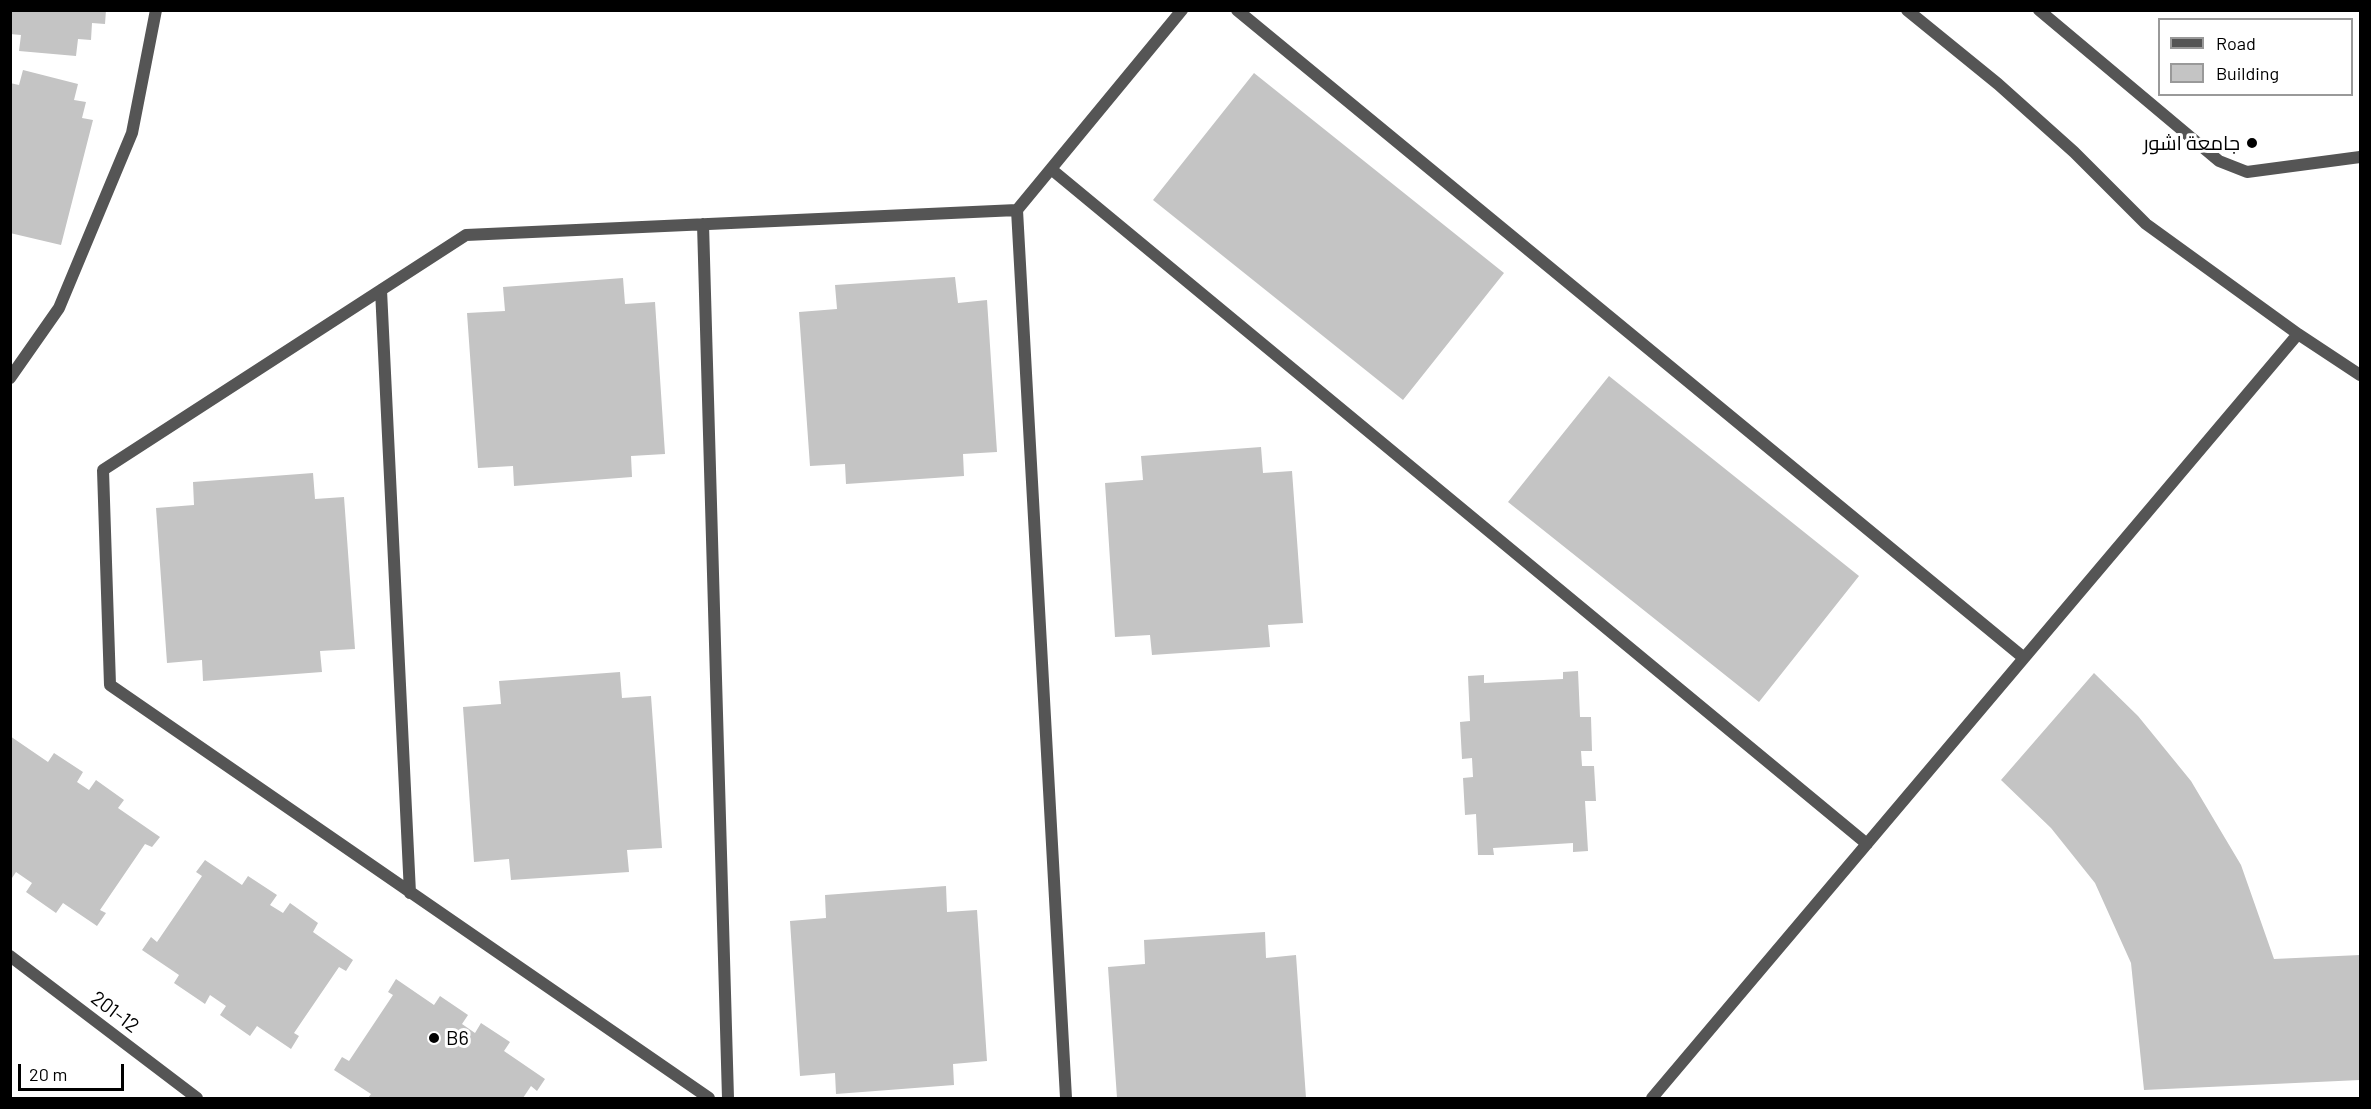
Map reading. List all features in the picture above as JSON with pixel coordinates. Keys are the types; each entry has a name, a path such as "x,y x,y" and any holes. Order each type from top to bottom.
{"street":[{"path":"10,378 59,308 132,133 156,10"},
{"path":"1066,1098 1017,210 1182,10"},
{"path":"1237,10 2024,658"},
{"path":"1907,10 1998,84 2074,152 2146,224 2298,334 2361,375"},
{"path":"2039,10 2219,161 2247,172 2361,157"},
{"path":"1051,169 1868,844"},
{"path":"709,1098 110,685 103,470 466,236 1017,210"},
{"path":"703,224 728,1098"},
{"path":"381,290 410,893"},
{"path":"1652,1098 2298,334"},
{"name":"201-12","path":"10,956 196,1098"}],"building":[{"path":"10,10 106,10 105,24 92,23 91,40 78,39 76,56 19,51 21,35 10,34"},
{"path":"23,70 78,84 74,100 86,102 82,118 93,120 61,245 10,233 10,83 19,85"},
{"path":"1254,73 1504,273 1403,400 1153,200"},
{"path":"955,277 958,303 987,300 997,452 963,454 964,476 846,484 845,464 810,466 799,312 837,309 835,285"},
{"path":"623,278 625,304 655,302 665,454 631,456 632,477 514,486 513,466 478,468 467,313 505,311 503,287"},
{"path":"1609,376 1859,576 1759,702 1508,502"},
{"path":"1261,447 1263,473 1292,471 1303,623 1268,625 1270,647 1152,655 1150,635 1115,637 1105,483 1143,480 1141,456"},
{"path":"313,473 315,499 344,497 355,649 320,651 322,672 203,681 202,660 167,663 156,508 194,505 193,482"},
{"path":"1578,671 1580,717 1591,717 1592,751 1581,751 1582,766 1594,766 1596,801 1585,801 1588,851 1573,852 1573,843 1493,848 1494,855 1478,855 1476,814 1465,815 1463,778 1473,777 1472,758 1462,759 1460,722 1470,721 1468,676 1484,675 1484,683 1563,679 1563,672"},
{"path":"620,672 622,698 651,696 662,848 627,850 629,872 511,880 509,859 474,862 463,707 501,704 499,681"},
{"path":"2094,673 2138,716 2191,781 2241,865 2274,959 2360,955 2360,1080 2144,1090 2131,963 2095,883 2051,828 2001,780"},
{"path":"10,736 48,762 54,753 83,772 77,782 89,790 96,780 124,800 118,808 160,837 152,847 145,844 100,910 106,913 97,926 63,903 56,913 26,892 32,883 16,872 10,881"},
{"path":"205,860 242,885 248,876 277,895 270,905 283,913 290,903 318,923 313,932 353,960 346,971 339,967 294,1033 299,1036 291,1049 257,1026 250,1036 220,1015 226,1006 210,995 205,1004 174,983 179,975 142,950 151,937 157,942 202,876 196,872"},
{"path":"946,886 947,912 977,910 987,1061 953,1064 954,1085 836,1094 835,1073 800,1076 790,921 826,918 825,895"},
{"path":"1265,932 1266,958 1296,955 1306,1098 1117,1098 1108,967 1145,964 1144,940"},
{"name":"B6","path":"396,979 434,1005 440,996 468,1015 462,1024 475,1033 481,1023 510,1042 504,1051 545,1079 537,1091 531,1086 523,1098 368,1098 371,1094 334,1070 342,1057 349,1061 393,995 388,992"}],"place":[{"name":"جامعة اشور","path":"2252,143"},
{"name":"B6","path":"434,1038"}]}
